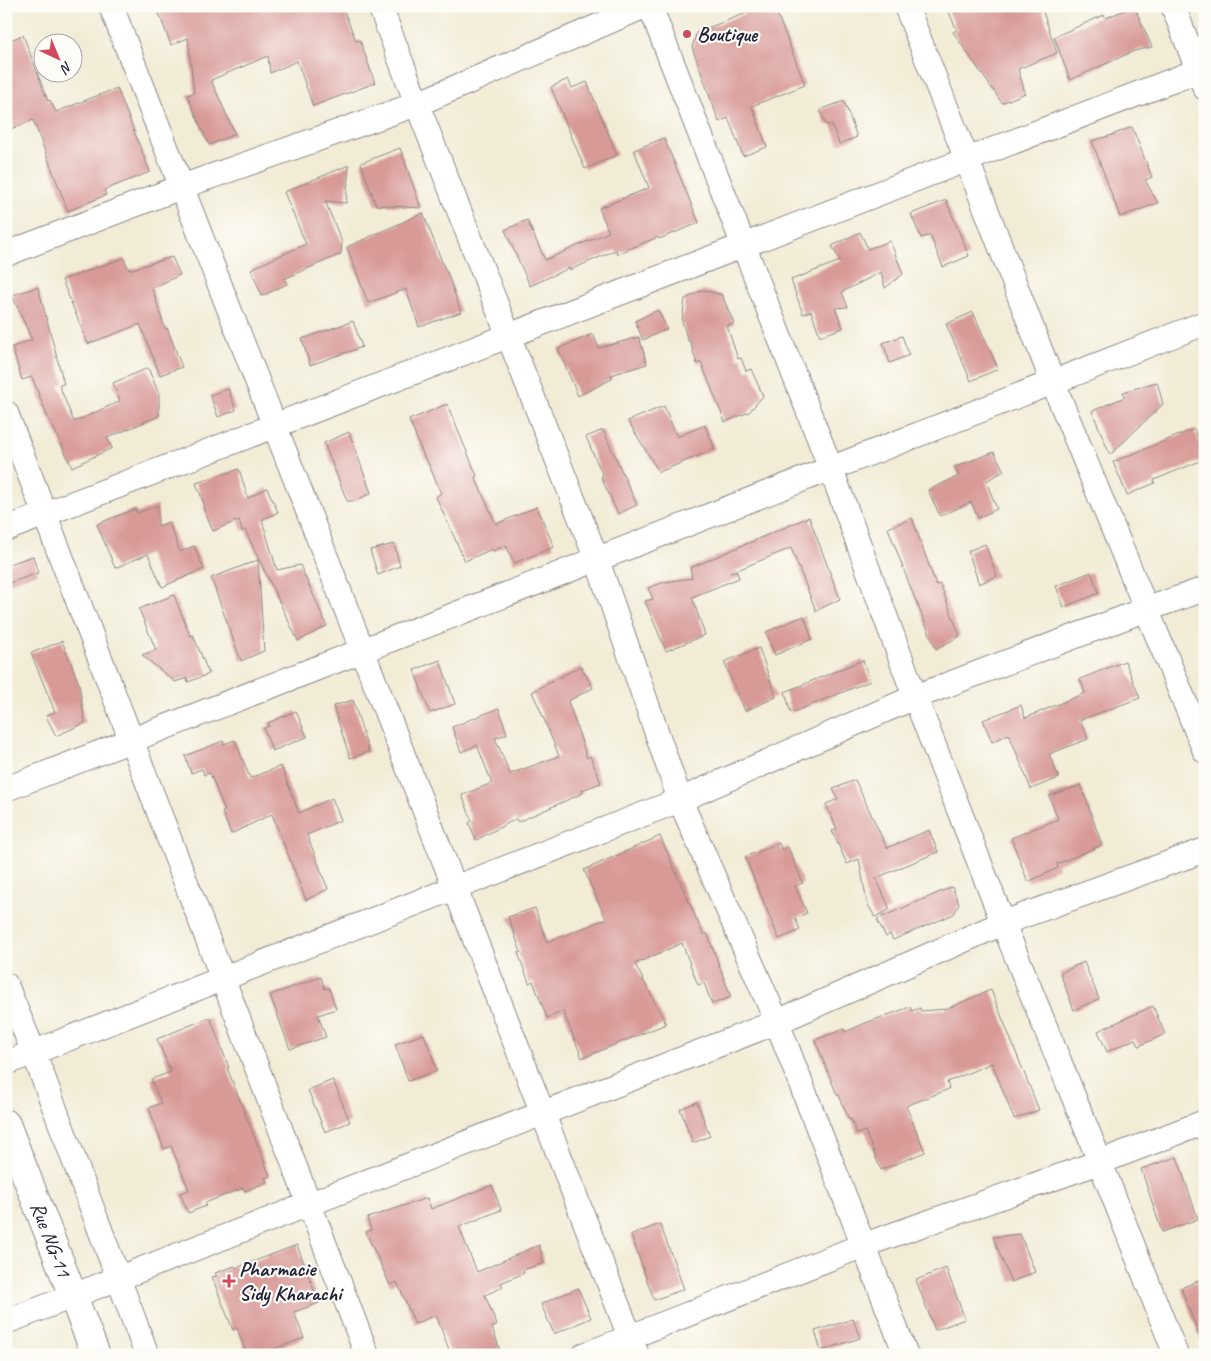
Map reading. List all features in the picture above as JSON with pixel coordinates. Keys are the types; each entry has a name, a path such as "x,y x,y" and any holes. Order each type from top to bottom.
{"street":[{"path":"111,6 633,1346"},
{"path":"380,6 597,560 680,800 777,1022 906,1355"},
{"path":"6,254 181,186 417,104 645,6"},
{"path":"650,6 831,469 915,696 1003,923 1176,1355"},
{"path":"906,6 1053,382 1205,750"},
{"path":"6,529 967,160 1202,76 1173,6"},
{"path":"6,790 1205,323"},
{"path":"6,413 367,1355"},
{"path":"6,1063 680,800 915,696 1205,589"},
{"path":"6,1322 777,1022 1003,923 1205,850"},
{"path":"6,985 34,1053 148,1355"},
{"path":"584,1355 633,1346 864,1245 1100,1162 1205,1122"},
{"name":"Rue NG-11","path":"6,1124 96,1355"}],"building":[{"path":"156,6 342,6 356,41 360,40 375,83 313,106 297,61 270,73 268,56 211,80 235,134 209,145 187,95 194,93 188,38 171,45"},
{"path":"765,6 774,6 805,85 752,106 767,147 743,156 728,118 719,122 692,47 697,32"},
{"path":"946,6 1041,6 1057,53 1018,69 1025,93 1002,103 953,32 957,30"},
{"path":"1134,6 1152,47 1134,51 1070,80 1054,37 1104,15 1106,18"},
{"path":"23,35 32,59 32,82 41,82 48,101 50,100 56,112 117,88 150,172 104,190 106,195 68,211 33,120 6,131 6,42"},
{"path":"568,79 572,88 587,82 617,155 585,169 551,87"},
{"path":"844,101 857,137 839,144 832,125 826,125 820,110"},
{"path":"1132,127 1152,177 1145,180 1158,203 1120,217 1092,141"},
{"path":"664,138 699,223 617,254 616,250 570,270 569,268 530,286 505,230 527,220 545,260 609,232 599,208 649,188 634,150"},
{"path":"400,148 421,208 376,205 361,163"},
{"path":"349,165 346,203 325,201 342,242 341,254 284,279 287,284 262,296 251,269 306,244 284,192"},
{"path":"946,200 969,256 943,267 930,235 921,238 911,214"},
{"path":"423,213 461,312 419,327 406,289 368,303 347,247"},
{"path":"860,232 868,249 890,241 903,274 885,288 881,272 842,292 848,307 835,308 843,328 820,336 811,311 803,314 791,280 840,261 832,246"},
{"path":"172,257 180,275 152,288 165,329 167,328 182,367 160,375 140,324 88,344 62,280 124,258 129,270"},
{"path":"38,287 64,384 59,385 74,422 120,401 113,383 148,368 159,394 159,416 107,438 112,448 72,467 49,420 32,377 22,380 12,347 32,340 12,295"},
{"path":"703,290 722,295 734,324 727,326 738,359 741,358 746,371 751,369 763,396 749,412 725,422 701,362 697,364 682,321 685,299"},
{"path":"658,310 667,329 643,340 635,321"},
{"path":"973,312 998,369 971,381 946,324"},
{"path":"353,321 362,347 310,365 302,339"},
{"path":"593,334 599,348 639,337 647,364 611,375 612,379 578,396 558,349"},
{"path":"902,336 909,355 890,363 883,343"},
{"path":"1157,382 1163,404 1110,455 1092,411 1125,397 1123,392"},
{"path":"228,389 236,410 218,417 210,395"},
{"path":"447,404 477,476 475,477 496,524 537,507 554,547 514,563 506,545 465,561 436,497 441,493 409,420"},
{"path":"664,406 677,437 705,425 715,449 659,472 628,421"},
{"path":"1194,429 1205,459 1154,480 1155,483 1127,495 1113,462"},
{"path":"603,430 637,505 618,514 586,437"},
{"path":"349,432 371,493 355,501 347,501 324,443"},
{"path":"994,452 1004,471 986,481 997,509 978,518 971,502 940,516 928,490 959,476 955,467"},
{"path":"239,469 248,498 267,488 278,512 262,520 277,570 300,565 327,626 298,641 245,530 242,531 239,520 213,531 203,507 205,506 196,483"},
{"path":"158,505 158,526 169,522 180,552 194,546 204,569 162,587 148,554 115,568 97,524 135,509 137,513"},
{"path":"809,517 840,599 816,611 791,548 730,573 737,572 739,578 692,597 705,635 666,651 645,601 653,599 648,588 664,582 692,578 690,568"},
{"path":"912,518 936,585 940,584 960,636 936,649 888,528"},
{"path":"394,544 400,566 378,575 370,550"},
{"path":"985,544 997,576 979,584 968,551"},
{"path":"33,556 38,573 6,584 6,565"},
{"path":"258,560 264,651 241,661 211,578"},
{"path":"1091,572 1099,593 1064,607 1056,586"},
{"path":"174,595 190,636 193,635 209,674 188,682 187,678 175,682 142,655 156,650 139,609"},
{"path":"804,616 812,639 775,655 766,632"},
{"path":"62,641 79,684 85,723 56,736 46,716 55,712 31,653"},
{"path":"759,648 776,697 745,711 724,662"},
{"path":"440,660 455,704 430,713 414,670"},
{"path":"863,660 870,681 791,713 785,692"},
{"path":"1125,661 1140,698 1080,720 1088,739 1049,754 1059,778 1031,789 1009,734 992,742 983,720 1021,705 1025,718 1085,693 1080,679"},
{"path":"581,666 593,688 568,701 587,758 590,756 601,783 582,790 583,793 518,822 516,819 476,840 469,823 472,821 462,795 492,783 477,745 461,752 452,727 499,708 507,734 495,738 510,774 559,756 532,692"},
{"path":"353,700 369,752 350,758 333,706"},
{"path":"296,711 307,737 272,751 264,728 269,726 268,723"},
{"path":"235,740 250,778 281,766 299,813 332,798 341,820 307,835 328,889 306,900 272,814 231,834 222,812 225,811 210,773 204,775 202,769 191,773 185,756 223,741 224,744"},
{"path":"855,780 887,848 929,830 938,852 876,878 890,909 875,917 867,903 859,859 847,864 832,831 837,829 826,804 838,799 833,789"},
{"path":"1081,785 1102,845 1057,864 1058,868 1028,882 1011,838 1058,819 1049,796"},
{"path":"660,836 703,934 707,933 731,997 712,1004 704,983 698,985 682,943 635,964 666,1024 582,1058 563,1011 547,1018 533,981 529,983 518,953 521,952 508,917 535,908 547,942 606,919 584,870"},
{"path":"779,843 782,850 788,847 803,883 795,886 807,913 795,918 800,930 779,939 745,857"},
{"path":"952,887 959,904 954,914 893,940 890,934 886,937 877,919"},
{"path":"1084,962 1099,999 1074,1010 1060,973"},
{"path":"321,977 325,989 329,988 336,1009 318,1015 326,1037 290,1049 270,995"},
{"path":"991,990 1039,1110 1014,1119 992,1063 947,1082 949,1089 906,1106 925,1152 881,1170 865,1131 857,1134 851,1119 849,1120 815,1040 844,1029 845,1032 910,1007 912,1011 920,1008 921,1011 946,1009"},
{"path":"1153,1006 1165,1034 1139,1046 1135,1039 1107,1052 1098,1031"},
{"path":"210,1017 229,1068 227,1068 270,1176 265,1178 267,1182 245,1191 243,1188 205,1203 206,1206 188,1213 180,1193 189,1190 171,1146 164,1149 149,1108 161,1103 151,1079 171,1072 157,1039"},
{"path":"424,1034 437,1071 408,1081 395,1044"},
{"path":"333,1080 350,1122 325,1132 308,1090"},
{"path":"697,1102 710,1136 693,1143 680,1109"},
{"path":"1177,1157 1198,1219 1162,1232 1141,1169"},
{"path":"492,1185 501,1210 459,1227 477,1272 539,1245 544,1263 523,1270 524,1273 501,1283 503,1287 485,1295 497,1325 492,1328 502,1355 451,1355 436,1315 415,1324 397,1282 390,1285 366,1232 371,1230 367,1218 427,1198 431,1209"},
{"path":"660,1224 684,1289 654,1300 631,1235"},
{"path":"1020,1234 1035,1272 1011,1282 993,1237"},
{"path":"297,1245 319,1303 294,1312 304,1338 258,1355 247,1355 237,1328 233,1330 212,1277 217,1276 215,1273 235,1266 236,1268"},
{"path":"946,1268 965,1319 935,1330 916,1280"},
{"path":"1200,1280 1205,1292 1205,1346 1203,1346 1181,1288"},
{"path":"578,1288 591,1318 554,1334 541,1304"},
{"path":"853,1319 860,1338 821,1351 815,1331"}],"place":[{"name":"Boutique","path":"687,34"},
{"name":"Pharmacie Sidy Kharachi","path":"229,1281"}]}
